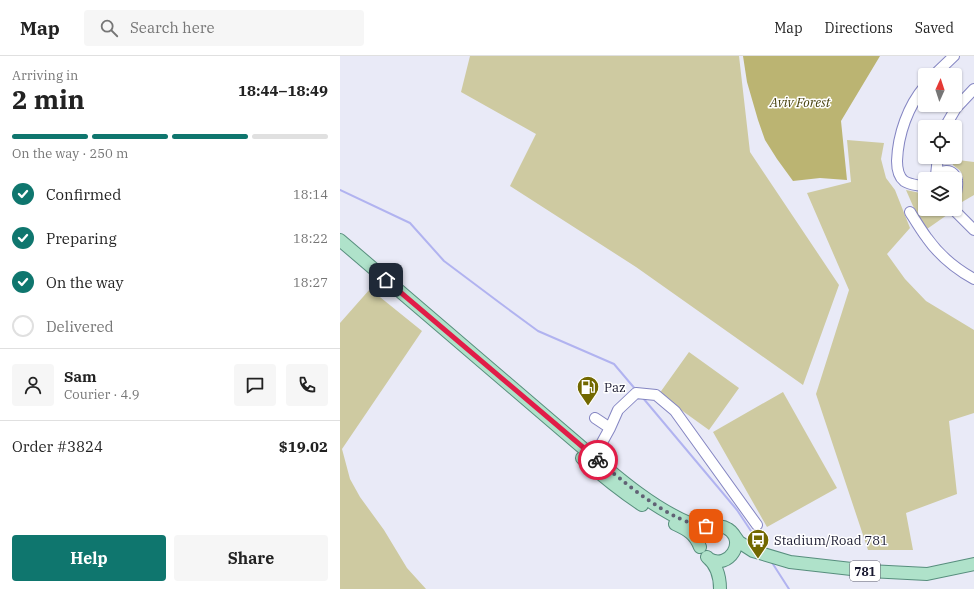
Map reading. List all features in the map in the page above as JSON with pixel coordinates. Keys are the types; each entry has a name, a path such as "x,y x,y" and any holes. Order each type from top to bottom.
{"main road":[{"path":"340,240 594,463 616,486 653,512 689,531 695,536 702,553 714,565 720,586"},
{"path":"340,251 594,463 666,512 698,526 723,526 728,529 734,535 736,543 735,549 724,565 721,574 720,586"},
{"path":"700,547 702,535 711,527"},
{"name":"781","path":"734,535 739,542 753,551 790,562 869,571 927,574 974,564"},
{"name":"781","path":"729,557 757,552"},
{"path":"709,559 718,561 729,557"}],"street":[{"path":"941,68 954,56"},
{"path":"949,120 956,108 974,89"},
{"path":"918,96 902,128 898,146 897,166 898,172 904,181 918,185"},
{"path":"944,164 950,171"},
{"path":"941,172 946,170 950,171"},
{"path":"912,184 918,182"},
{"path":"910,212 927,238 937,249 957,268 974,280"},
{"path":"960,216 974,230"},
{"path":"594,463 618,410 636,393 656,395 675,411 757,525"},
{"path":"596,418 610,428"}],"shaded area":[{"path":"470,56 739,56 750,152 839,285 803,385 636,267 510,186 536,134 461,92"},
{"path":"847,140 884,143 881,159 886,178 895,190 910,228 887,254 905,279 926,301 974,330 974,413 949,421 957,494 906,513 913,550 868,550 816,394 849,290 807,193 851,182"},
{"path":"962,160 974,162 974,195 962,202 962,172 953,165 962,164"},
{"path":"906,190 918,193 918,214"},
{"path":"919,216 946,216 927,229"},
{"path":"370,289 422,331 342,449 350,479 360,497 384,530 407,568 426,589 340,589 340,323"},
{"path":"689,352 739,388 709,430 659,394"},
{"path":"783,392 837,488 767,527 713,432"}],"green space":[{"name":"Aviv Forest","path":"743,56 880,56 841,121 847,180 820,178 793,181 765,140 747,82"}],"waterway":[{"path":"340,190 410,223 444,261 500,303 538,331 614,364 636,390"},
{"path":"643,398 737,510 763,549"},
{"path":"771,561 789,589"}],"way so far":[{"path":"598,460 623,481 666,512 698,526 706,526"}],"place":[{"name":"Paz","path":"588,406"},
{"name":"Stadium/Road 781","path":"758,560"}],"route":[{"path":"386,280 598,460"}]}
